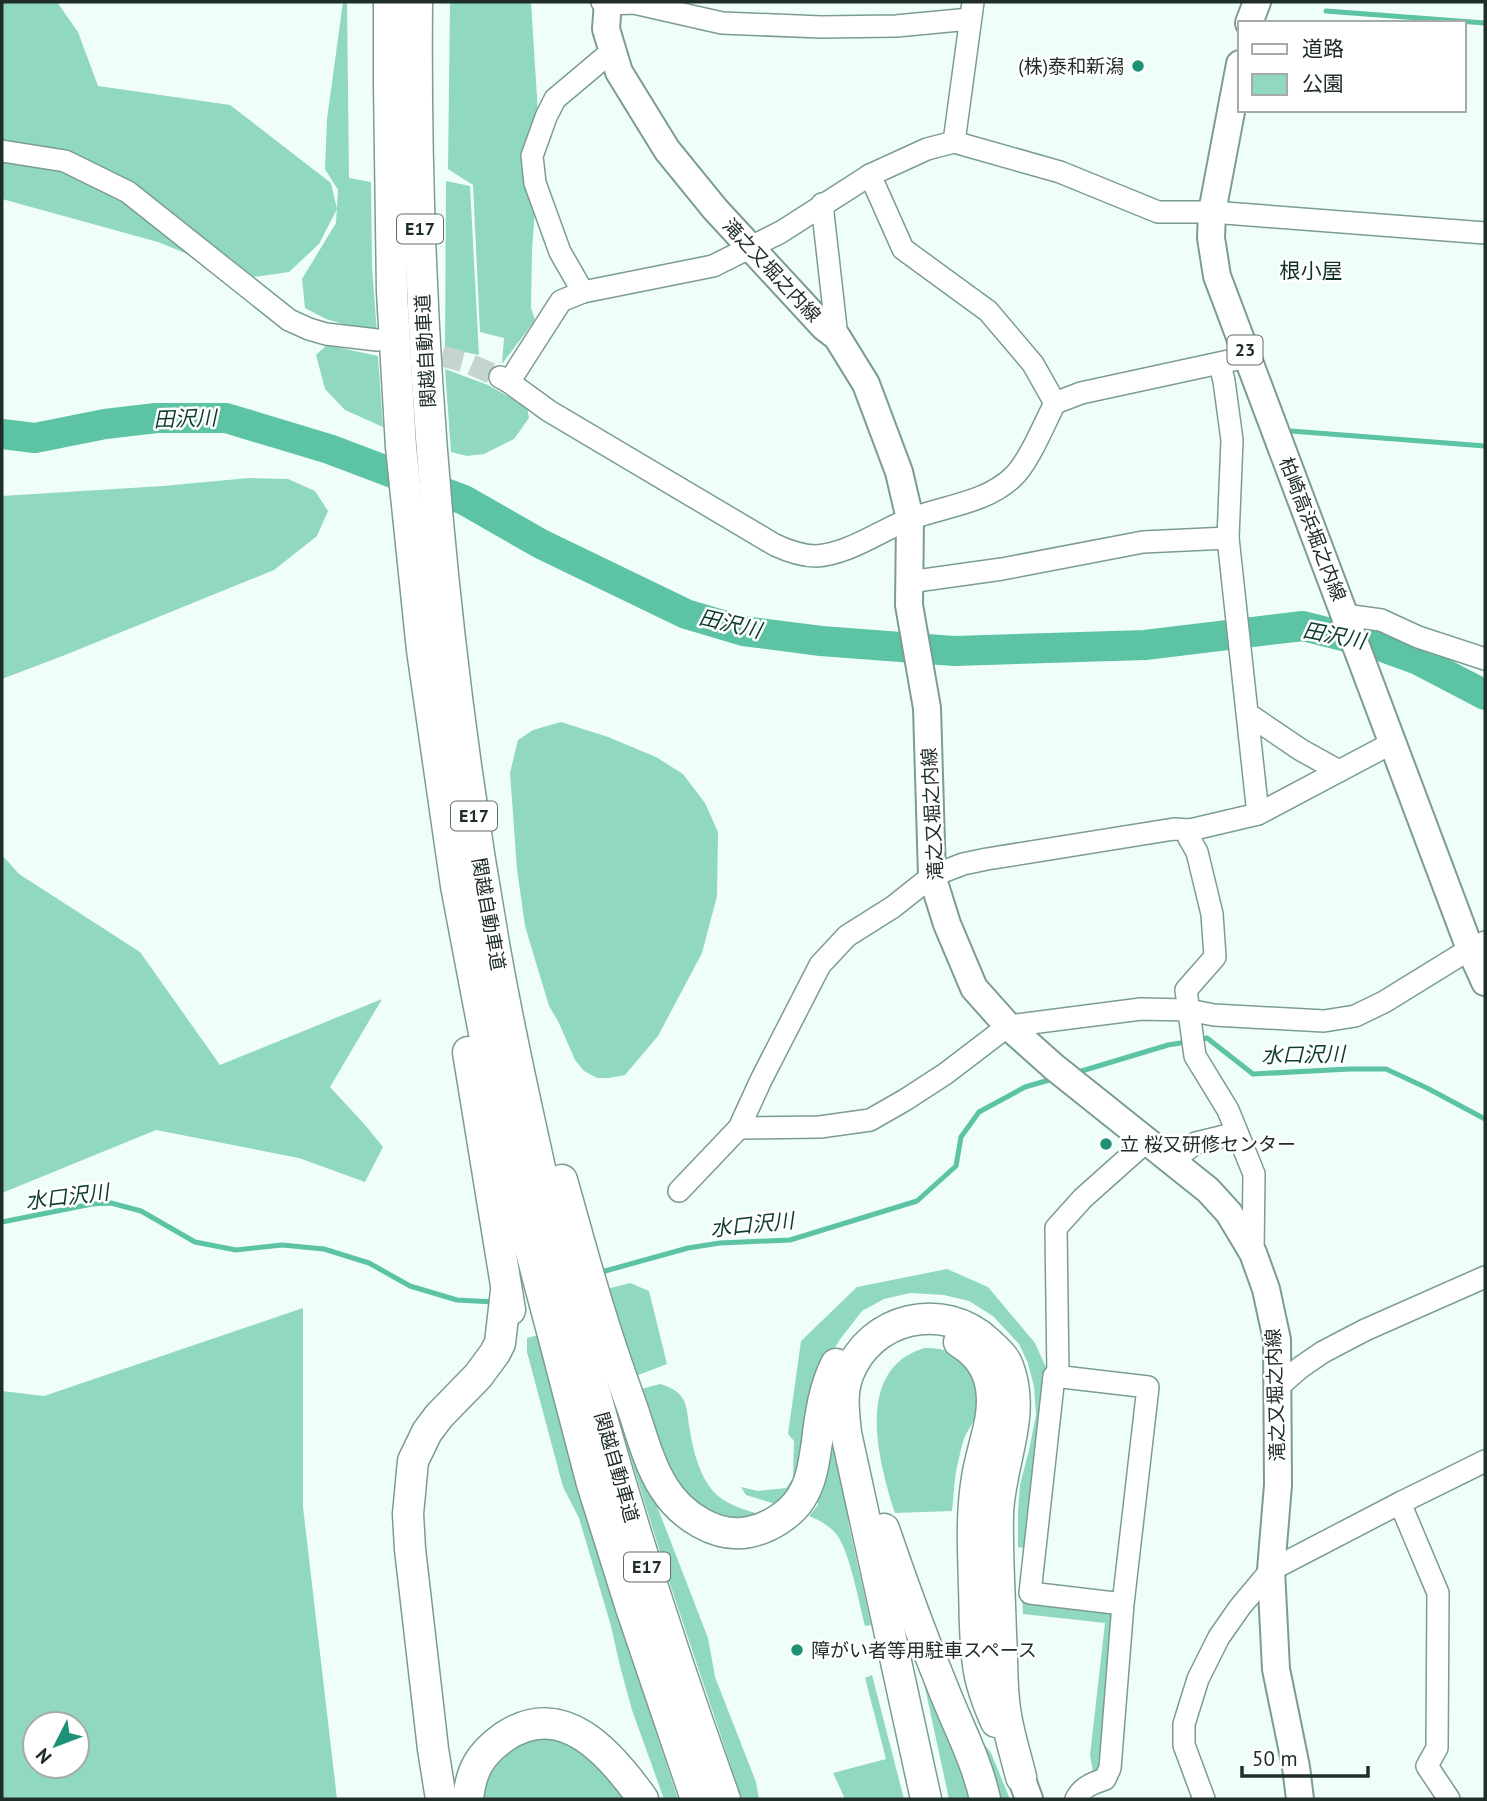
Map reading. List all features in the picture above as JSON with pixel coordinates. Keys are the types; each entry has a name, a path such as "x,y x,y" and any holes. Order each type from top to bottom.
{"highway":[{"name":"関越自動車道","path":"389,2 392,292 401,447 452,660 477,843 517,1062 546,1124 553,1233"},
{"name":"関越自動車道","path":"417,2 416,86 422,304 432,456 422,650 456,886 486,1042 553,1233 618,1474 656,1597 725,1799"},
{"path":"441,1799 410,1549 408,1514 413,1461 427,1432 508,1341 506,1291 449,932 456,886"},
{"path":"553,1233 579,1331 664,1488 677,1505 704,1526 719,1530 742,1533 765,1527 793,1508 801,1498 810,1478 821,1413 834,1368 849,1343 878,1318 906,1306 925,1303 962,1312 988,1330 999,1344 1007,1363 1016,1403 998,1508 999,1576 1006,1714 1025,1788"},
{"path":"926,1799 846,1433 844,1395 847,1378 853,1363 873,1339 894,1326 917,1319 950,1321 967,1327 981,1336 1007,1363"},
{"name":"関越自動車道","path":"579,1331 592,1484 696,1799"},
{"path":"940,1799 866,1458 860,1411 862,1396 872,1368 882,1354 909,1337 922,1334 938,1334 952,1338 967,1347 979,1358 992,1388 973,1516 976,1648 986,1698 1025,1788"},
{"path":"878,1508 915,1619 976,1764 985,1799"},
{"path":"468,1799 471,1778 481,1757 493,1745 513,1731 531,1724 544,1723 568,1728 604,1751 643,1799"}],"main road":[{"path":"1251,21 1257,2"},
{"name":"滝之又堀之内線","path":"606,3 606,29 619,72 667,150 716,209 824,327 837,337 866,384 899,472 910,519 909,593 927,708 932,876 947,924 974,988 1008,1026 1054,1067 1208,1189 1229,1213 1254,1253 1266,1289 1277,1339 1278,1485 1271,1570 1276,1669 1300,1799"},
{"name":"柏崎高浜堀之内線","path":"1238,75 1212,212 1211,238 1217,276 1392,743 1478,945 1485,982"}],"street":[{"path":"606,3 634,3 722,23 821,27 896,26 971,10 954,142"},
{"path":"583,292 560,252 535,183 531,156 555,99 612,51"},
{"path":"1247,357 1081,393 1055,403 1023,467 989,494 910,519 838,552 815,556 792,553 775,545 549,411 504,379 561,302 583,292 713,266 781,232 870,175 927,149 954,142 1060,172 1158,212 1212,212 1485,233"},
{"path":"2,151 65,161 128,192 289,320 326,334 377,340"},
{"path":"870,175 903,249 988,310 1032,364 1055,403"},
{"path":"822,204 837,337"},
{"path":"1220,364 1232,440 1228,538 1258,814"},
{"path":"909,593 1002,569 1143,542 1228,538"},
{"path":"1348,620 1381,620 1418,637 1485,659"},
{"path":"1248,714 1301,750 1339,771"},
{"path":"679,1191 740,1128 761,1080 820,965 847,936 893,907 932,876 963,864 986,859 1174,829 1191,830 1258,814 1392,743"},
{"path":"1191,830 1189,838 1197,852 1212,915 1215,957 1186,990 1188,1010 1195,1056 1228,1110 1254,1174 1254,1253"},
{"path":"740,1128 820,1127 870,1120 945,1074 1008,1026 1141,1009 1324,1021 1355,1016 1384,1002 1478,945"},
{"path":"1172,1161 1196,1143 1237,1133"},
{"path":"1058,1377 1056,1227 1083,1198 1147,1141"},
{"path":"1278,1387 1301,1367 1334,1346 1485,1277"},
{"path":"1076,1799 1087,1786 1105,1779 1110,1768 1124,1604 1148,1387 1054,1376 1030,1593 1124,1604"},
{"path":"1204,1799 1184,1745 1184,1724 1198,1679 1219,1637 1240,1606 1271,1570 1485,1461"},
{"path":"1400,1503 1438,1593 1437,1748 1427,1766 1448,1799"}],"green space":[{"path":"2,2 57,2 78,32 98,86 230,105 331,183 337,209 319,244 289,272 247,278 158,242 2,199"},
{"path":"343,2 347,2 349,178 371,182 372,266 377,334 326,319 305,308 302,279 336,223 338,190 325,169 327,119"},
{"path":"450,2 531,2 540,145 532,250 531,308 535,320 502,364 504,338 480,332 473,185 448,169"},
{"path":"446,181 470,186 479,355 445,348"},
{"path":"327,345 378,356 383,427 345,410 325,389 316,355"},
{"path":"445,369 488,385 527,407 529,418 514,439 484,454 467,456 451,452"},
{"path":"249,478 288,479 315,491 328,511 317,536 274,570 2,679 2,496"},
{"path":"561,722 608,737 656,757 683,774 705,803 718,832 717,896 702,953 658,1036 625,1075 609,1078 597,1078 584,1071 575,1060 549,1006 525,926 517,869 510,773 518,740 533,730"},
{"path":"2,855 19,874 140,952 220,1065 382,999 330,1087 383,1147 365,1182 299,1158 156,1130 2,1193"},
{"path":"947,1269 988,1287 1035,1343 1048,1372 1028,1549 1018,1547 1018,1512 1020,1485 1036,1415 1034,1387 1028,1363 1019,1344 993,1316 969,1301 944,1295 910,1293 884,1299 862,1311 829,1357 808,1440 791,1489 775,1504 746,1495 741,1487 758,1491 786,1488 793,1478 794,1441 788,1434 801,1341 857,1287"},
{"path":"630,1283 649,1291 667,1364 633,1377 603,1290"},
{"path":"303,1308 303,1507 337,1799 2,1799 2,1391 44,1396"},
{"path":"541,1334 594,1536 678,1799 664,1799 632,1710 611,1626 579,1518 563,1487 527,1352 527,1338"},
{"path":"924,1348 948,1351 966,1363 976,1382 977,1410 961,1449 952,1511 895,1513 878,1444 879,1396 887,1376 902,1359"},
{"path":"660,1384 675,1390 683,1399 696,1459 715,1493 727,1502 763,1515 731,1522 700,1511 669,1476 637,1390"},
{"path":"833,1420 849,1526 871,1625 865,1626 842,1543 831,1529 809,1516 818,1505 816,1493"},
{"path":"628,1431 708,1638 715,1677 756,1782 759,1799 742,1799 623,1433"},
{"path":"1022,1598 1116,1608 1102,1771 1094,1778 1090,1755 1105,1623 1023,1614"},
{"path":"919,1660 953,1746 969,1799 949,1799"},
{"path":"872,1675 904,1799 845,1799 833,1773 886,1759 865,1678"},
{"path":"548,1738 570,1743 592,1758 628,1799 481,1799 483,1783 500,1754 529,1740"},
{"path":"980,1739 991,1753 1010,1799 996,1799"}],"waterway":[{"path":"1326,11 1458,21"},
{"path":"1466,22 1485,23"},
{"name":"田沢川","path":"2,434 35,438 105,424 156,418 226,418 329,449 464,500 541,544 686,614 743,631 821,641 954,651 1145,645 1303,626 1374,644 1418,660 1485,695"},
{"path":"1291,431 1485,446"},
{"name":"水口沢川","path":"1197,1040 1207,1038 1253,1074 1386,1069 1485,1119"},
{"name":"水口沢川","path":"1075,1073 1168,1045 1187,1042"},
{"name":"水口沢川","path":"598,1273 688,1248 720,1243 790,1240 917,1201 956,1166 961,1137 979,1112 1025,1087 1056,1078"},
{"name":"水口沢川","path":"2,1222 92,1204 111,1203 141,1211 195,1242 236,1250 282,1245 324,1249 369,1263 410,1286 457,1300 494,1302"}],"tunnel":[{"path":"412,348 465,362 500,377"}],"place":[{"name":"(株)泰和新潟","path":"1138,66"},
{"name":"立 桜又研修センター","path":"1106,1144"},
{"name":"障がい者等用駐車スペース","path":"797,1650"}],"district":[{"name":"根小屋","path":"1311,271"}]}
